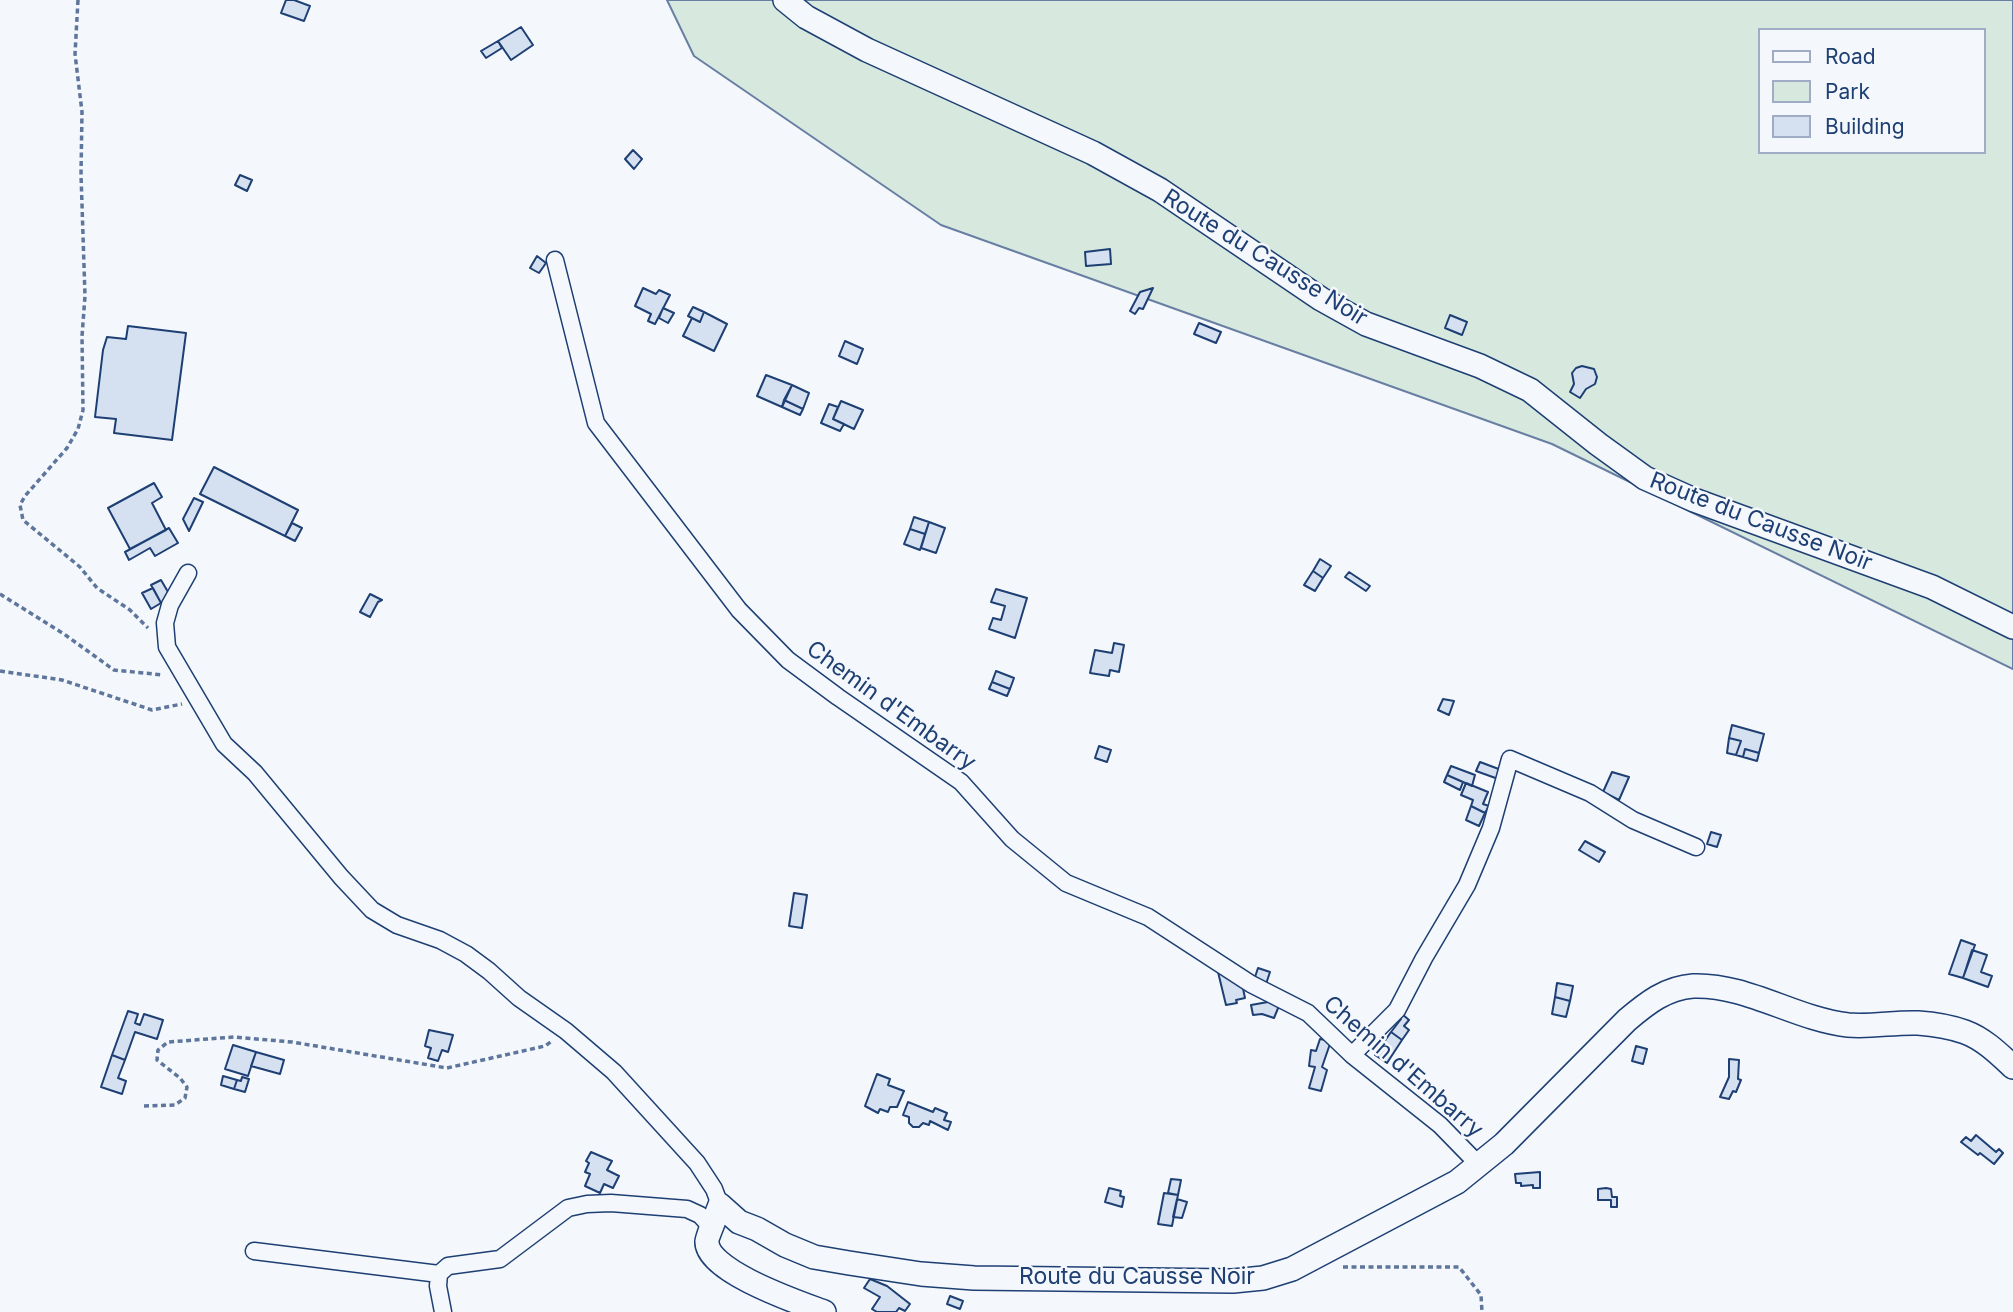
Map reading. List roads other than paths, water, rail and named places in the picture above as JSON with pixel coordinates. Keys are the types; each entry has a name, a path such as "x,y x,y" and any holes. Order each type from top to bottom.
{"street":[{"name":"Route du Causse Noir","path":"785,0 806,17 867,51 1093,153 1160,190 1321,299 1366,324 1480,366 1530,390 1644,478 1694,500 1932,587 2013,627"},
{"name":"Chemin d'Embarry","path":"555,260 596,423 739,610 788,660 961,782 1012,839 1066,883 1147,917 1251,984 1308,1013 1352,1055 1440,1125 1479,1165"},
{"path":"187,573 167,614 167,647 224,744 255,772 341,877 372,910 397,925 440,940 466,954 519,998 566,1031 614,1072 697,1163 714,1189 720,1205 706,1241 710,1252 719,1263 734,1274 824,1312"},
{"path":"1352,1055 1397,1010 1467,886 1491,828 1510,759 1590,793 1633,821 1696,847"},
{"name":"Route du Causse Noir","path":"720,1205 739,1222 814,1257 921,1274 974,1278 1233,1281 1263,1278 1292,1269 1457,1182 1504,1144 1627,1020 1649,1002 1670,990 1693,986 1730,990 1846,1024 1871,1026 1918,1023 1939,1026 1967,1033 1987,1044 2013,1067"},
{"path":"443,1312 438,1286 439,1274 448,1266 500,1259 568,1208 611,1203 687,1209 700,1215 712,1228"},
{"path":"254,1251 439,1274"}]}
